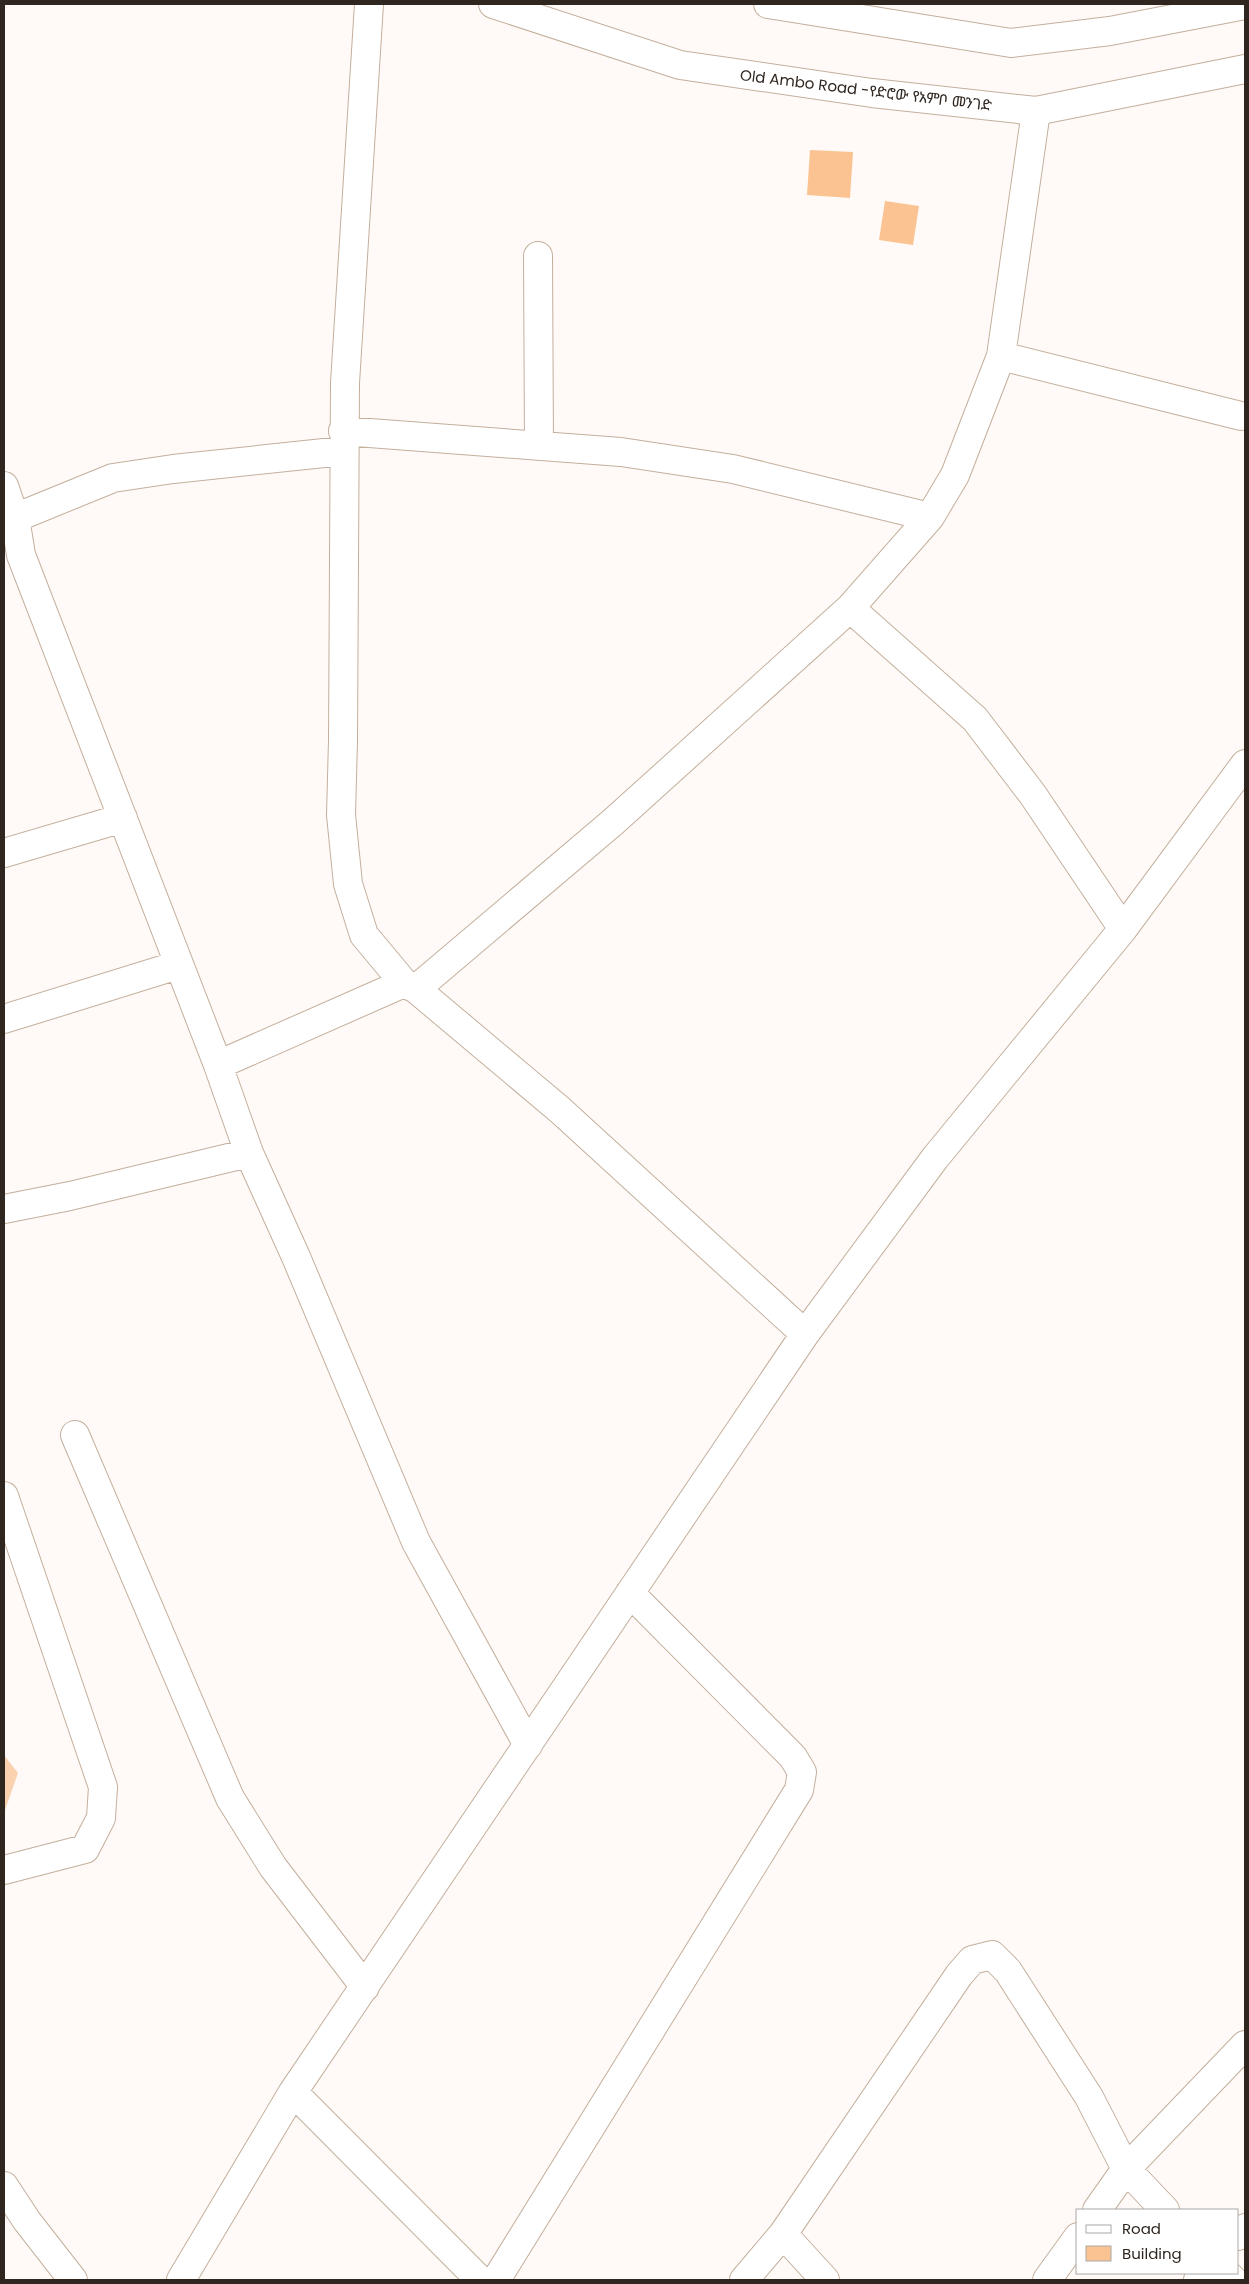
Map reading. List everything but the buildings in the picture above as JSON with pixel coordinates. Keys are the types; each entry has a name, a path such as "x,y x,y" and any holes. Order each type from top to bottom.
{"street":[{"path":"370,4 345,383 343,441 344,740 341,815 348,884 364,934 410,986 560,1110 805,1334"},
{"name":"Old Ambo Road -የድሮው የአምቦ መንገድ","path":"493,4 680,64 872,93 1036,111 1245,69"},
{"path":"768,4 1011,43 1110,31 1245,5"},
{"path":"218,1065 410,986 613,822 850,608 930,517 954,475 1001,356 1036,111"},
{"path":"538,256 539,446"},
{"path":"1001,356 1241,416"},
{"path":"15,518 113,478 343,441 539,446 621,452 733,470 930,517"},
{"path":"4,486 15,518 12,557 123,818 218,1065 249,1153 296,1257 416,1542 528,1745"},
{"path":"850,608 975,719 1033,795 1123,928"},
{"path":"181,2280 293,2092 805,1334 935,1158 1123,928 1245,764"},
{"path":"4,853 123,818"},
{"path":"4,1019 178,965"},
{"path":"4,1209 70,1196 249,1153"},
{"path":"75,1435 230,1798 273,1867 365,1987"},
{"path":"4,1496 103,1787 101,1818 85,1849 4,1870"},
{"path":"496,2280 799,1790 802,1772 793,1757 630,1593"},
{"path":"744,2280 783,2234 959,1975 972,1960 992,1955 1008,1971 1089,2097 1126,2169 1164,2209"},
{"path":"1098,2209 1126,2169 1245,2045"},
{"path":"293,2092 480,2280"},
{"path":"4,2186 27,2221 73,2280"},
{"path":"783,2234 825,2280"},
{"path":"1047,2280 1076,2240"}],"shaded area":[{"path":"4,1755 18,1773 4,1813"}]}
